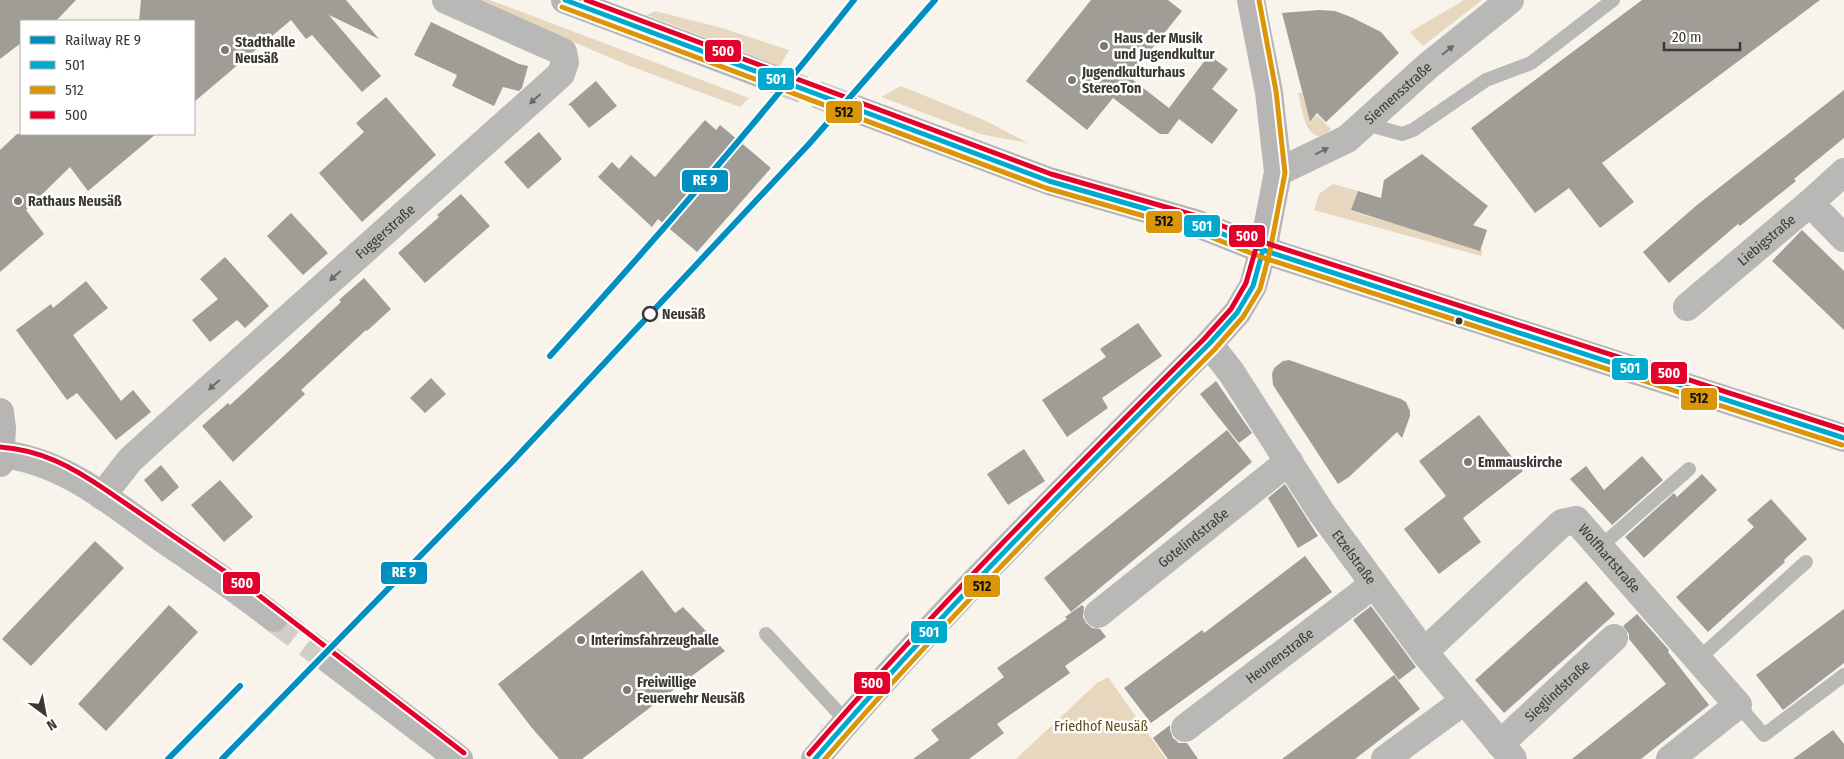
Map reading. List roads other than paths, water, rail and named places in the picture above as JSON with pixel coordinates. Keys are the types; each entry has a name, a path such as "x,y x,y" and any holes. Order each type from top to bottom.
{"street":[{"name":"Fuggerstraße","path":"102,496 130,460 561,74 565,62 562,52 446,0"},
{"path":"565,0 777,80"},
{"path":"815,759 846,722 1002,553 1209,344 1237,313 1253,286 1263,250 1278,172 1269,92 1251,0"},
{"name":"Siemensstraße","path":"1278,172 1347,139 1366,124 1429,65 1510,0"},
{"path":"856,109 1049,181 1195,223 1263,250 1844,438"},
{"name":"Liebigstraße","path":"1688,307 1844,172"},
{"path":"1810,203 1844,238"},
{"name":"Etzelstraße","path":"1209,344 1231,372 1325,517 1424,652 1507,752"},
{"path":"0,412 2,428 0,464"},
{"path":"0,454 39,461 79,481 246,596 274,618"},
{"name":"Gotelindstraße","path":"1098,614 1289,461"},
{"name":"Wolfhartstraße","path":"1424,652 1562,523 1576,520 1697,660 1738,704"},
{"name":"Heunenstraße","path":"1185,728 1374,584"},
{"name":"Sieglindstraße","path":"1507,752 1614,638"},
{"path":"331,661 459,759"},
{"path":"1385,759 1464,701"},
{"path":"1670,759 1738,704"}],"lane":[{"path":"1366,124 1402,134 1413,130 1486,80 1531,63 1613,0"},
{"path":"1600,547 1689,469"},
{"path":"1697,660 1806,562"},
{"path":"766,634 846,722"},
{"name":"Wolfhartstraße","path":"1738,704 1764,735 1844,675"}],"tunnel":[{"path":"777,80 856,109"},
{"path":"274,618 331,661"}],"place":[{"name":"Haus der Musik und Jugendkultur","path":"1104,46"},
{"name":"Stadthalle Neusäß","path":"225,50"},
{"name":"Jugendkulturhaus StereoTon","path":"1072,80"},
{"name":"Rathaus Neusäß","path":"18,201"},
{"name":"Neusäß","path":"650,314"},
{"name":"Emmauskirche","path":"1468,462"},
{"name":"Interimsfahrzeughalle","path":"581,640"},
{"name":"Freiwillige Feuerwehr Neusäß","path":"627,690"}],"park label":[{"name":"Friedhof Neusäß","path":"1101,726"}]}
